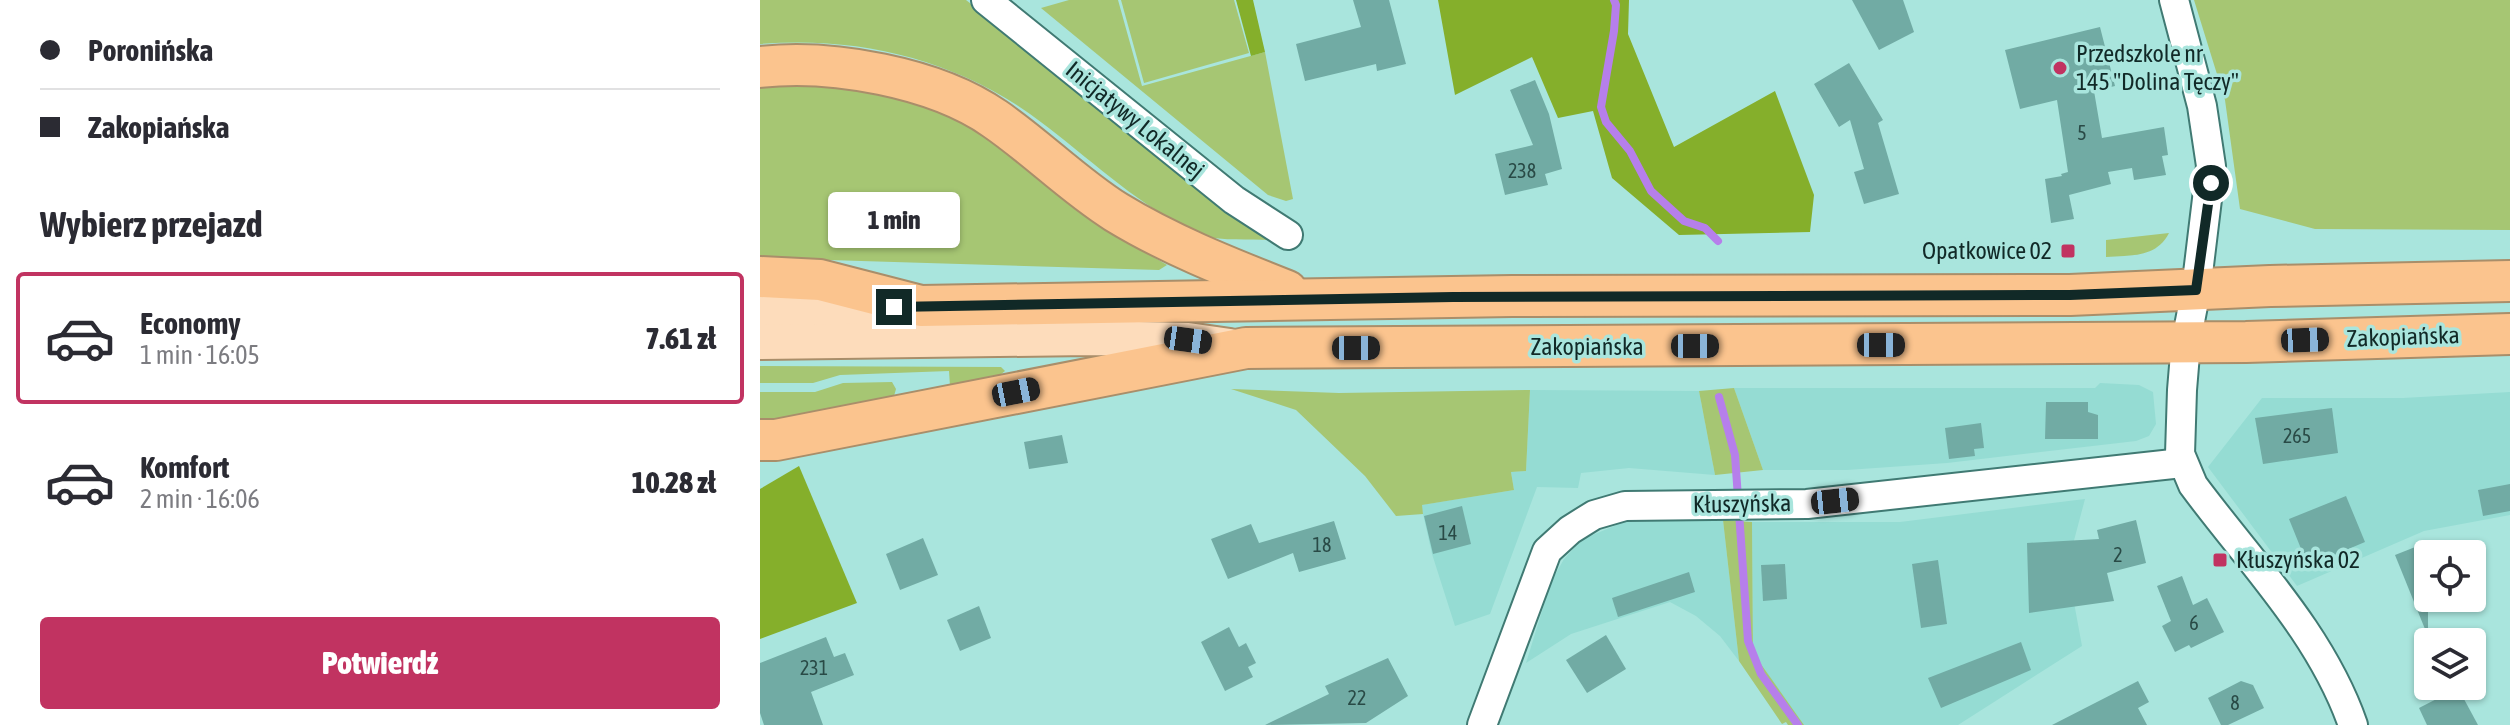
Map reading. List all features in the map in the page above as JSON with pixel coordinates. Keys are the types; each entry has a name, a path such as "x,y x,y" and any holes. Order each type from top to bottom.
{"highway":[{"path":"760,67 847,67 896,78 967,103 993,117 1112,210 1143,228 1230,269 1306,299"},
{"path":"760,277 820,280 921,306 1306,299 2070,295 2270,286 2510,281"},
{"name":"Zakopiańska","path":"1246,348 2186,342 2510,334"},
{"path":"765,442 1246,348"}],"main road":[{"path":"760,311 921,306"},
{"name":"Zakopiańska","path":"760,342 1089,338 1188,340 1246,348"}],"street":[{"name":"Inicjatywy Lokalnej","path":"986,0 1234,200 1288,235"},
{"path":"2174,0 2202,106 2210,149 2211,183 2186,342 2180,431 2182,463 2193,485 2316,645 2343,696 2353,725"},
{"name":"Kłuszyńska","path":"1482,725 1547,551 1570,530 1594,515 1625,506 1807,504 2182,463"}],"shaded area":[{"path":"2100,383 2139,385 2153,392 2156,424 2149,436 2136,441 1947,463 1847,470 1763,470 1734,388 2095,388"},
{"path":"1530,390 1699,391 1715,475 1629,468 1581,473 1578,488 1537,487 1490,614 1455,626 1432,554 1421,505 1514,490 1511,472 1526,471"},
{"path":"2510,392 2510,515 2424,531 2297,586 2208,467 2262,398 2403,398"},
{"path":"2085,499 2072,548 2070,581 2082,646 1958,725 1802,725 1753,653 1752,522 1900,522"},
{"path":"1723,520 1739,661 1720,636 1696,616 1670,602 1571,634 1526,663 1551,582 1564,559 1583,539 1626,521"}],"green space":[{"path":"760,0 966,0 1270,240 1219,239 1196,233 1138,198 1030,114 968,78 935,65 867,48 796,42 760,44"},
{"path":"1069,0 1118,0 1142,86 1265,52 1293,199 1286,201 1268,195 1041,8"},
{"path":"1121,0 1234,0 1249,53 1144,83"},
{"path":"1236,0 1253,0 1265,52 1251,56"},
{"path":"1438,0 1629,0 1628,34 1674,147 1775,91 1814,195 1810,232 1679,235 1612,178 1593,111 1558,118 1532,57 1455,95"},
{"path":"2194,0 2510,0 2510,230 2315,229 2240,209 2225,100"},
{"path":"814,81 896,94 970,124 1137,247 1167,265 1159,270 760,258 760,84"},
{"path":"2169,233 2150,251 2106,257 2106,240"},
{"path":"760,366 1001,367 1005,371 1000,375 950,386 949,371 840,375 813,383 760,383"},
{"path":"892,382 896,389 894,396 760,422 760,392 815,392 843,383"},
{"path":"1734,388 1763,470 1715,475 1699,391"},
{"path":"1231,389 1339,393 1530,390 1526,471 1511,472 1514,490 1422,505 1423,514 1396,516 1365,476 1296,410"},
{"path":"799,466 857,603 760,639 760,489"},
{"path":"1723,520 1752,522 1753,653 1804,725 1782,724 1739,661"}],"building":[{"path":"1353,0 1389,0 1406,64 1377,71 1376,64 1305,81 1296,44 1361,27"},
{"path":"1852,0 1903,0 1914,32 1879,50"},
{"path":"2100,27 2115,86 2094,91 2102,138 2164,127 2168,155 2162,156 2166,175 2134,180 2132,168 2108,172 2111,184 2069,195 2074,219 2051,223 2045,179 2068,172 2057,100 2020,109 2005,50"},
{"path":"1849,63 1883,120 1878,123 1899,194 1864,204 1854,172 1864,169 1850,120 1839,127 1814,84"},
{"path":"1535,80 1549,114 1562,169 1545,174 1548,185 1505,195 1495,154 1533,145 1510,90"},
{"path":"2046,402 2088,402 2088,412 2098,415 2098,439 2045,439"},
{"path":"2332,408 2338,453 2263,464 2255,418"},
{"path":"1981,423 1984,448 1974,449 1975,456 1949,459 1945,428"},
{"path":"1062,435 1068,463 1029,469 1024,442"},
{"path":"2510,484 2510,511 2483,516 2478,490"},
{"path":"2346,496 2365,542 2308,566 2289,519"},
{"path":"1462,506 1471,544 1433,554 1424,516"},
{"path":"2136,520 2146,563 2107,573 2114,601 2029,613 2027,543 2099,539 2097,530"},
{"path":"1334,521 1346,559 1299,572 1293,553 1228,579 1211,539 1251,524 1259,543"},
{"path":"923,538 938,575 900,590 886,554"},
{"path":"2414,548 2414,602 2395,555"},
{"path":"1938,560 1947,624 1921,628 1912,564"},
{"path":"1785,564 1787,599 1763,601 1761,565"},
{"path":"1689,572 1695,592 1618,617 1612,598"},
{"path":"2182,576 2193,605 2207,598 2224,632 2175,652 2162,626 2171,621 2157,586"},
{"path":"979,606 991,638 960,651 947,620"},
{"path":"2418,612 2428,612 2428,628 2425,628"},
{"path":"1229,627 1239,647 1246,643 1256,663 1248,667 1253,677 1225,691 1201,642"},
{"path":"1606,635 1626,669 1587,693 1566,660"},
{"path":"826,637 834,657 845,653 854,675 811,692 823,725 764,725 760,713 760,663"},
{"path":"2021,642 2031,670 1941,708 1928,678"},
{"path":"1388,658 1408,696 1366,723 1265,725 1329,694 1325,686"},
{"path":"2138,681 2149,702 2138,708 2147,725 2052,725"},
{"path":"2241,681 2253,685 2264,708 2228,725 2221,725 2208,698"},
{"path":"2435,700 2464,700 2478,725 2427,725 2419,708"}],"waterway":[{"path":"1614,0 1614,31 1601,107 1606,122 1630,151 1651,191 1684,221 1705,228 1718,241"},
{"path":"1719,397 1735,455 1748,641 1761,674 1798,725"}],"place":[{"name":"Przedszkole nr 145 \"Dolina Tęczy\"","path":"2060,68"},
{"name":"Opatkowice 02","path":"2068,251"},
{"name":"Kłuszyńska 02","path":"2220,560"}],"route":[{"path":"894,307 1453,297 2070,295 2196,290 2211,183"}]}
